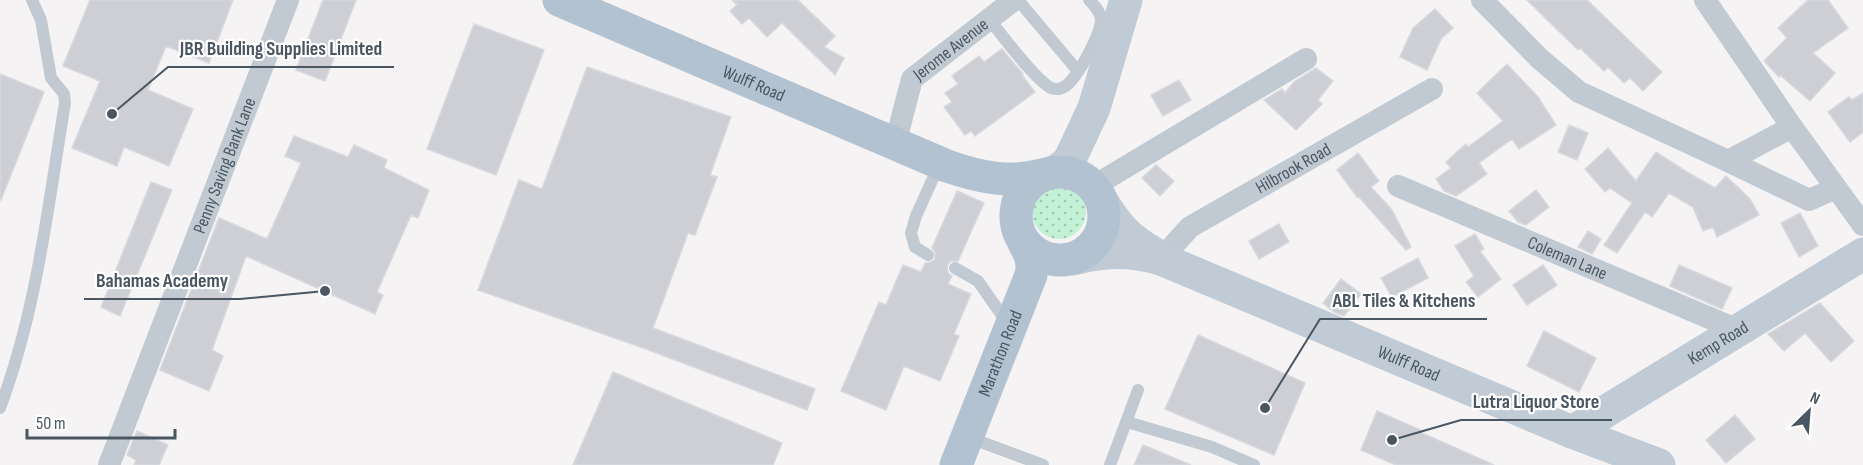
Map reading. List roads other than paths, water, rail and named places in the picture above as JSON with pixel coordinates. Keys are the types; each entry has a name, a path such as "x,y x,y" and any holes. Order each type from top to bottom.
{"main road":[{"path":"1076,183 1086,171 1094,108 1126,0"},
{"name":"Wulff Road","path":"580,4 944,164 986,178 1076,183 1133,241 1161,259"},
{"name":"Wulff Road","path":"944,164 971,179 1011,214 1023,240"},
{"path":"1030,183 1076,183 1105,215 1103,230 1096,242 1086,252 1070,259 1048,258 1039,255 1023,240 1016,223 1016,208 1021,194 1030,183"},
{"name":"Marathon Road","path":"956,465 1032,269 1031,256 1023,240"},
{"name":"Wulff Road","path":"1070,259 1098,253 1119,252 1140,253 1161,259 1572,432 1657,465"},
{"name":"Kemp Road","path":"1572,432 1863,254"},
{"name":"Marathon Road","path":"977,453 1040,292 1057,266 1070,259"}],"street":[{"name":"Penny Saving Bank Lane","path":"109,465 288,0"},
{"name":"Jerome Avenue","path":"895,144 912,79 1014,0"},
{"path":"1482,0 1540,59 1579,92 1809,200 1836,188"},
{"path":"1705,0 1863,225"},
{"path":"1076,183 1306,59"},
{"name":"Hilbrook Road","path":"1161,259 1191,227 1432,89"},
{"path":"1728,160 1792,127"},
{"name":"Coleman Lane","path":"1398,186 1738,330"}],"lane":[{"path":"0,408 35,286 65,102 64,94 51,78 41,20 32,0"},
{"path":"1018,0 1077,70"},
{"path":"989,19 1041,81 1053,89 1060,89 1068,84 1088,55 1100,28 1101,17 1089,0"},
{"path":"928,255 915,247 911,234 916,216 944,164"},
{"path":"955,268 978,281 1010,327"},
{"path":"1110,465 1138,390"},
{"path":"1127,422 1212,447 1254,465"},
{"path":"977,453 1043,465"}],"place":[{"name":"JBR Building Supplies Limited","path":"112,114"},
{"name":"Bahamas Academy","path":"325,291"},
{"name":"ABL Tiles & Kitchens","path":"1265,408"},
{"name":"Lutra Liquor Store","path":"1392,440"}]}
